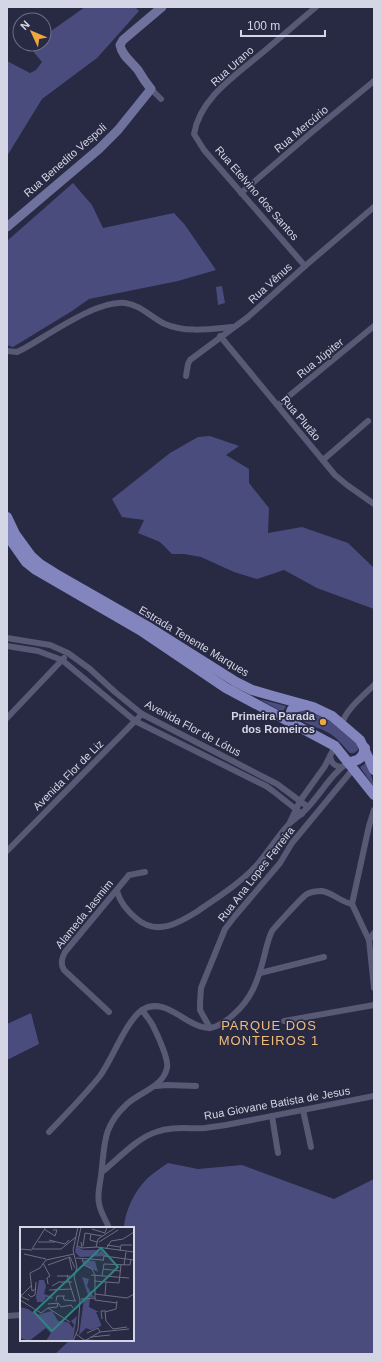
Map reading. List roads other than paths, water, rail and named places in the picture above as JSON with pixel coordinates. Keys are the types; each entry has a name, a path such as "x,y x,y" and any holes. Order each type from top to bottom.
{"main road":[{"name":"Estrada Tenente Marques","path":"7,517 15,534 31,556 40,564 56,574 147,626 236,682 252,690 305,705 332,716 360,740 374,770"},
{"name":"Estrada Tenente Marques","path":"7,535 23,557 36,570 143,632 226,688 335,746 348,766 374,795"},
{"path":"295,724 290,715 291,711 293,708 305,705"},
{"path":"348,766 361,757 364,748"}],"street":[{"path":"161,99 123,54 120,45 123,40 162,7"},
{"name":"Rua Urano","path":"194,134 196,123 202,111 214,96 238,73 316,7"},
{"name":"Rua Mercúrio","path":"241,193 312,132 374,82"},
{"name":"Rua Benedito Vespoli","path":"7,227 99,149 118,130 151,89"},
{"name":"Rua Etelvino dos Santos","path":"194,134 204,150 305,266"},
{"name":"Rua Vênus","path":"186,376 190,360 220,336 248,317 374,207"},
{"path":"7,351 17,352 26,348 82,315 97,308 124,303 133,305 165,324 175,328 200,331 234,327"},
{"name":"Rua Júpiter","path":"278,405 374,326"},
{"name":"Rua Plutão","path":"220,336 335,474 347,485 374,504"},
{"path":"323,460 368,421"},
{"name":"Avenida Flor de Lótus","path":"7,638 50,646 68,653 90,669 114,692 142,714 268,779 308,807"},
{"name":"Avenida Flor de Lótus","path":"7,646 38,651 62,660 136,722 266,786 302,814"},
{"path":"7,718 68,653"},
{"path":"342,725 345,716 374,685"},
{"path":"332,716 342,713 358,701"},
{"name":"Avenida Flor de Liz","path":"7,851 136,722 142,714"},
{"path":"290,824 300,801 325,766 335,746"},
{"path":"330,756 332,763 338,766 348,766"},
{"path":"117,890 118,895 130,914 140,922 160,928 171,926 181,921 223,894 245,877 265,856 290,824 302,814 348,766"},
{"name":"Rua Ana Lopes Ferreira","path":"210,1028 200,1010 201,988 225,929 280,863 292,843 348,766"},
{"path":"374,810 369,826 352,904 369,940 374,988"},
{"name":"Alameda Jasmim","path":"109,1012 68,975 61,966 61,962 65,952 129,875 144,872"},
{"path":"49,1132 101,1075 127,1028 142,1010 152,1006 163,1008 200,1026 210,1028 218,1025 233,1015 250,996 257,984 273,930 306,894 322,891 346,903 352,904"},
{"path":"369,940 374,933"},
{"path":"260,973 324,957"},
{"path":"284,1021 374,1005"},
{"path":"142,1010 154,1027 166,1057 168,1067 156,1086"},
{"path":"109,1227 98,1199 105,1140 114,1120 128,1103 142,1093 156,1086 196,1086"},
{"name":"Rua Giovane Batista de Jesus","path":"102,1172 137,1143 148,1135 156,1132 182,1127 204,1128 226,1125 374,1096"},
{"path":"303,1110 311,1147"},
{"path":"272,1116 278,1153"},
{"path":"7,1316 20,1315"}],"place":[{"name":"Primeira Parada dos Romeiros","path":"323,722"}],"district":[{"name":"PARQUE DOS MONTEIROS 1","path":"269,1032"}]}
